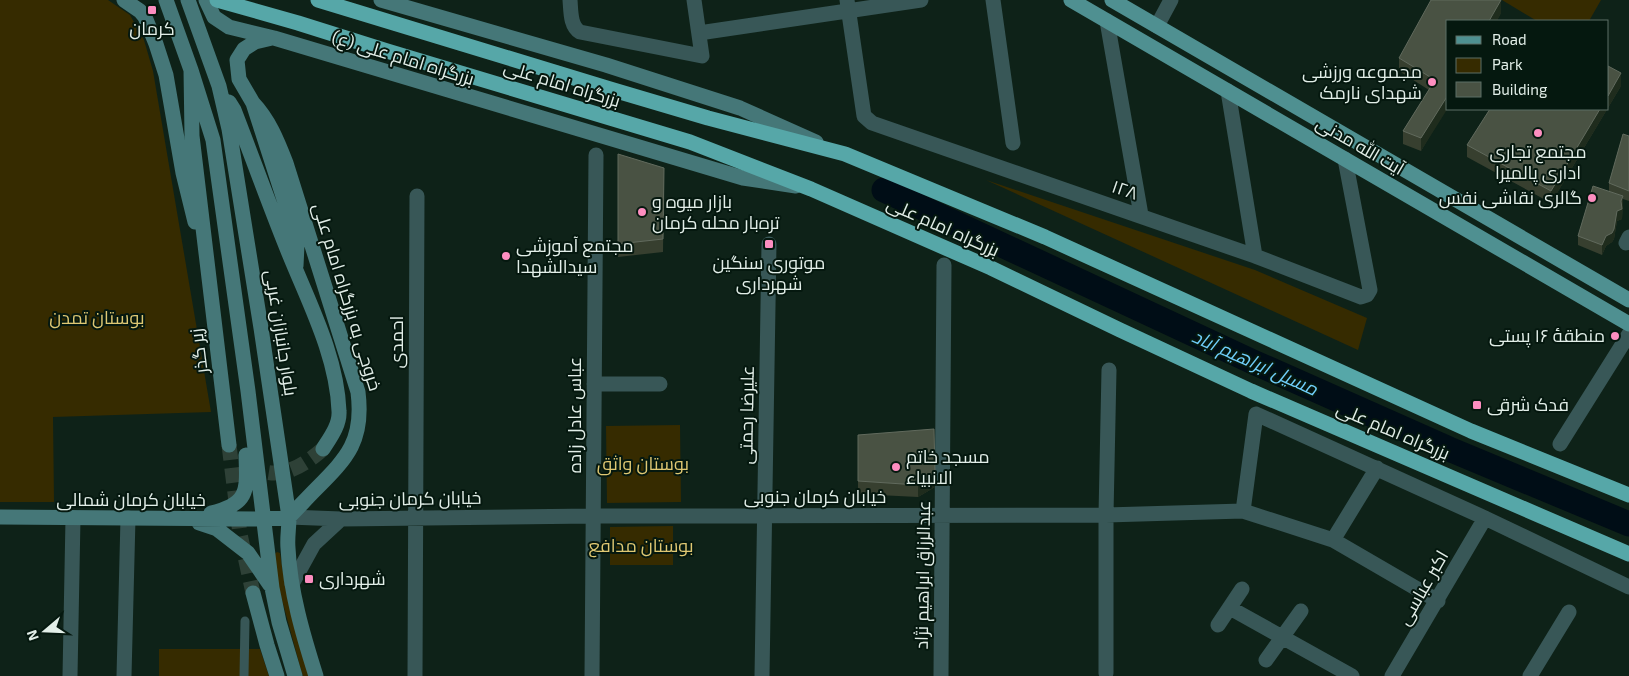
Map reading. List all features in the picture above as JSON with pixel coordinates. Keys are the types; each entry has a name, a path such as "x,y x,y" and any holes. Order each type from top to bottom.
{"highway":[{"name":"بزرگراه امام علی","path":"217,0 690,142 811,189 991,268 1252,391 1629,554"},
{"name":"بزرگراه امام علی","path":"318,0 619,92 845,154 1045,237 1471,431 1629,495"}],"main road":[{"path":"124,0 140,11 145,18 159,52 166,75 192,215 206,253"},
{"path":"166,0 191,70 212,140 248,391 262,519 272,588 279,622 295,676"},
{"name":"بزرگراه امام علی (ع)","path":"206,0 214,17 229,27 274,38 743,178 811,189"},
{"path":"381,0 606,65 731,105 845,154"},
{"name":"آیت الله مدنی","path":"1071,0 1629,324"},
{"path":"1112,0 1629,300"},
{"name":"بلوار جانبازان غربی","path":"189,2 219,86 230,129 289,518 288,548 292,584 302,629 316,676"},
{"path":"274,38 255,42 244,49 237,60 239,78 253,103 297,245 296,270"},
{"path":"191,70 192,136 206,253"},
{"path":"219,86 234,110 310,303 333,369 340,413 335,430 323,449"},
{"name":"خروجی به بزرگراه امام علی","path":"253,103 264,115 286,162 358,392 360,408 359,422 349,453 341,464 289,518"},
{"name":"زیر گذر","path":"206,253 229,445"},
{"path":"184,519 228,509 238,502 244,492 247,479 246,426 248,391"},
{"name":"خیابان کرمان شمالی","path":"0,517 262,519"},
{"name":"خیابان کرمان جنوبی","path":"262,519 289,518"},
{"path":"184,519 217,529 248,553 272,588"},
{"path":"253,593 277,676"}],"street":[{"path":"570,0 575,29 580,32 702,56 694,0"},
{"path":"699,33 848,5 921,0"},
{"path":"992,0 1013,143"},
{"path":"1157,26 1171,0"},
{"name":"۱۲۸","path":"848,5 864,116 868,120 1255,256 1360,298 1367,295 1370,290 1345,159"},
{"path":"1107,21 1141,215"},
{"path":"1228,91 1255,256"},
{"name":"عباس عادل زاده","path":"592,676 596,155"},
{"name":"احمدی","path":"415,676 417,196"},
{"name":"علیرضا رحمتی","path":"762,676 769,244"},
{"name":"عبدالرزاق ابراهیم نژاد","path":"941,676 944,264"},
{"path":"1560,444 1629,334"},
{"path":"1106,673 1106,515 1109,370"},
{"path":"594,384 660,384"},
{"path":"1243,511 1256,414 1485,518 1629,587"},
{"path":"1333,540 1377,468"},
{"name":"خیابان کرمان جنوبی","path":"289,518 1106,515 1243,511 1333,540 1438,601"},
{"path":"70,676 73,518"},
{"path":"124,676 128,518"},
{"name":"اکبر عباسی","path":"1392,676 1438,601 1485,518"},
{"path":"292,584 314,544 341,519"},
{"path":"1218,625 1242,590"},
{"path":"1230,608 1352,676"},
{"path":"1266,660 1301,611"},
{"path":"1530,676 1569,612"}],"lane":[{"path":"244,676 245,621"}],"green space":[{"name":"بوستان تمدن","path":"0,0 108,0 130,15 144,40 153,71 211,412 53,417 54,502 0,502"},
{"path":"1502,0 1601,0 1590,20 1535,20"},
{"path":"986,180 1255,270 1367,318 1358,350"},
{"name":"بوستان واثق","path":"680,425 681,502 607,503 606,426"},
{"name":"بوستان مدافع","path":"673,526 673,565 610,565 610,527"},
{"path":"277,552 280,553 290,600 314,676 303,676 301,670 272,563 272,556"},
{"path":"159,649 260,649 269,676 159,676"}],"building":[{"name":"مجموعه ورزشی شهدای نارمک","path":"1431,0 1501,0 1490,20 1446,20 1446,98 1421,138 1403,131 1435,80 1399,58"},
{"path":"1609,67 1621,73 1609,94"},
{"name":"مجتمع تجاری اداری پالمیرا","path":"1489,110 1599,110 1551,191 1467,145"},
{"path":"1623,134 1629,136 1629,191 1609,183"},
{"path":"618,154 664,168 663,239 618,244"},
{"path":"1593,186 1623,196 1621,201 1622,209 1617,211 1614,229 1612,233 1606,236 1602,245 1578,236"},
{"name":"مسجد خاتم الانبیاء","path":"934,429 935,474 918,485 858,481 858,435"}],"waterway":[{"name":"مسیل ابراهیم آباد","path":"884,190 1253,362 1449,449 1629,524"}],"tunnel":[{"path":"229,445 240,534 253,593"},
{"path":"248,463 259,470 274,473 282,472 297,467 323,449"}],"place":[{"name":"کرمان","path":"152,10"},
{"name":"مجموعه ورزشی شهدای نارمک","path":"1432,82"},
{"name":"مجتمع تجاری اداری پالمیرا","path":"1538,133"},
{"name":"گالری نقاشی نفس","path":"1592,198"},
{"name":"بازار میوه و تره‌بار محله کرمان","path":"642,212"},
{"name":"موتوری سنگین شهرداری","path":"769,244"},
{"name":"مجتمع آموزشی سیدالشهدا","path":"506,256"},
{"name":"منطقهٔ ۱۶ پستی","path":"1615,336"},
{"name":"فدک شرقی","path":"1477,405"},
{"name":"مسجد خاتم الانبیاء","path":"896,467"},
{"name":"شهرداری","path":"309,579"}]}
